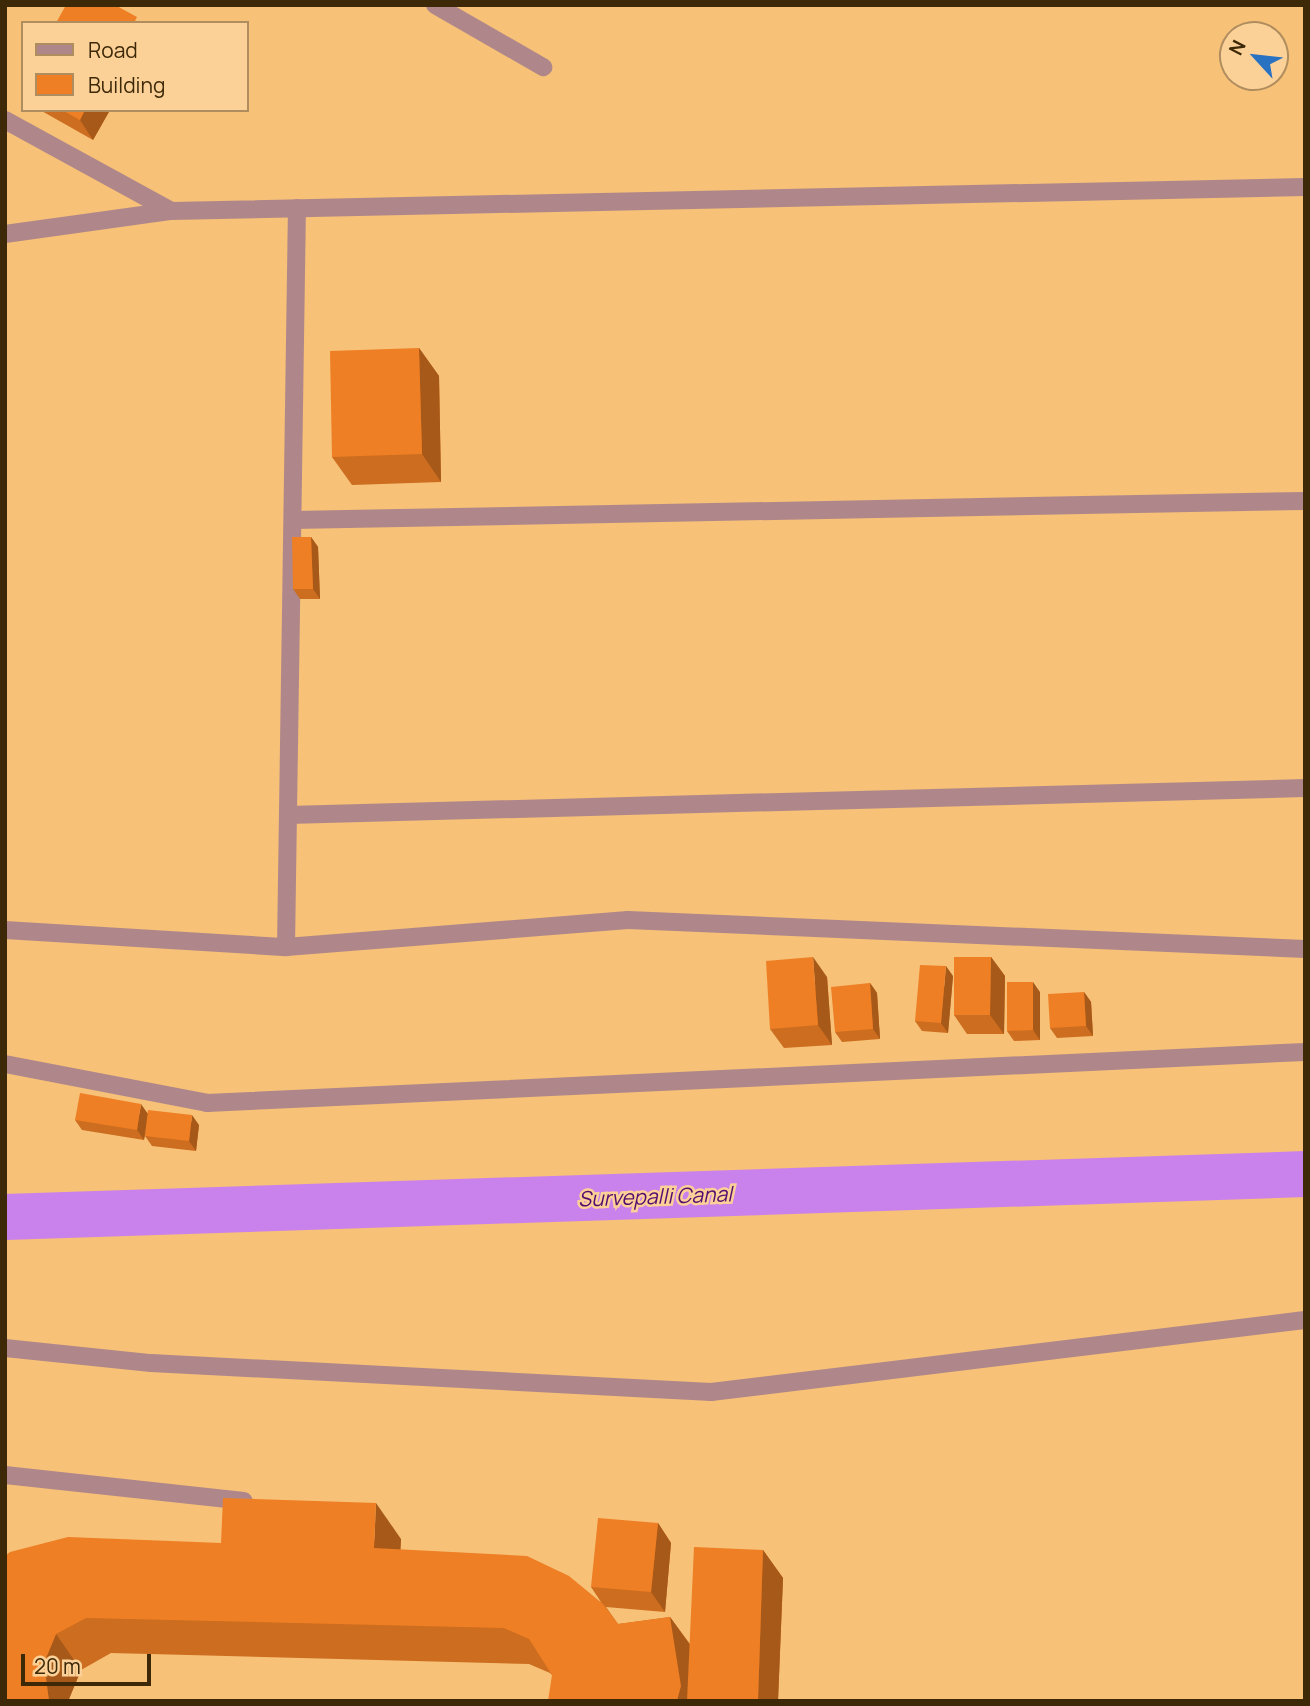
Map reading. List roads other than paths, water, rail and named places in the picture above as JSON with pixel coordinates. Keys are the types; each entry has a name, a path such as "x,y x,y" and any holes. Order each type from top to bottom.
{"street":[{"path":"435,5 543,67"},
{"path":"5,120 171,211"},
{"path":"5,234 171,211 1305,187"},
{"path":"286,947 297,208"},
{"path":"293,520 1305,501"},
{"path":"288,814 1305,788"},
{"path":"5,930 286,947 628,920 1305,948"},
{"path":"5,1064 207,1103 1305,1052"},
{"path":"5,1348 151,1363 711,1392 1305,1320"},
{"path":"5,1475 262,1502"}],"waterway":[{"name":"Survepalli Canal","path":"5,1217 1305,1174"}]}
